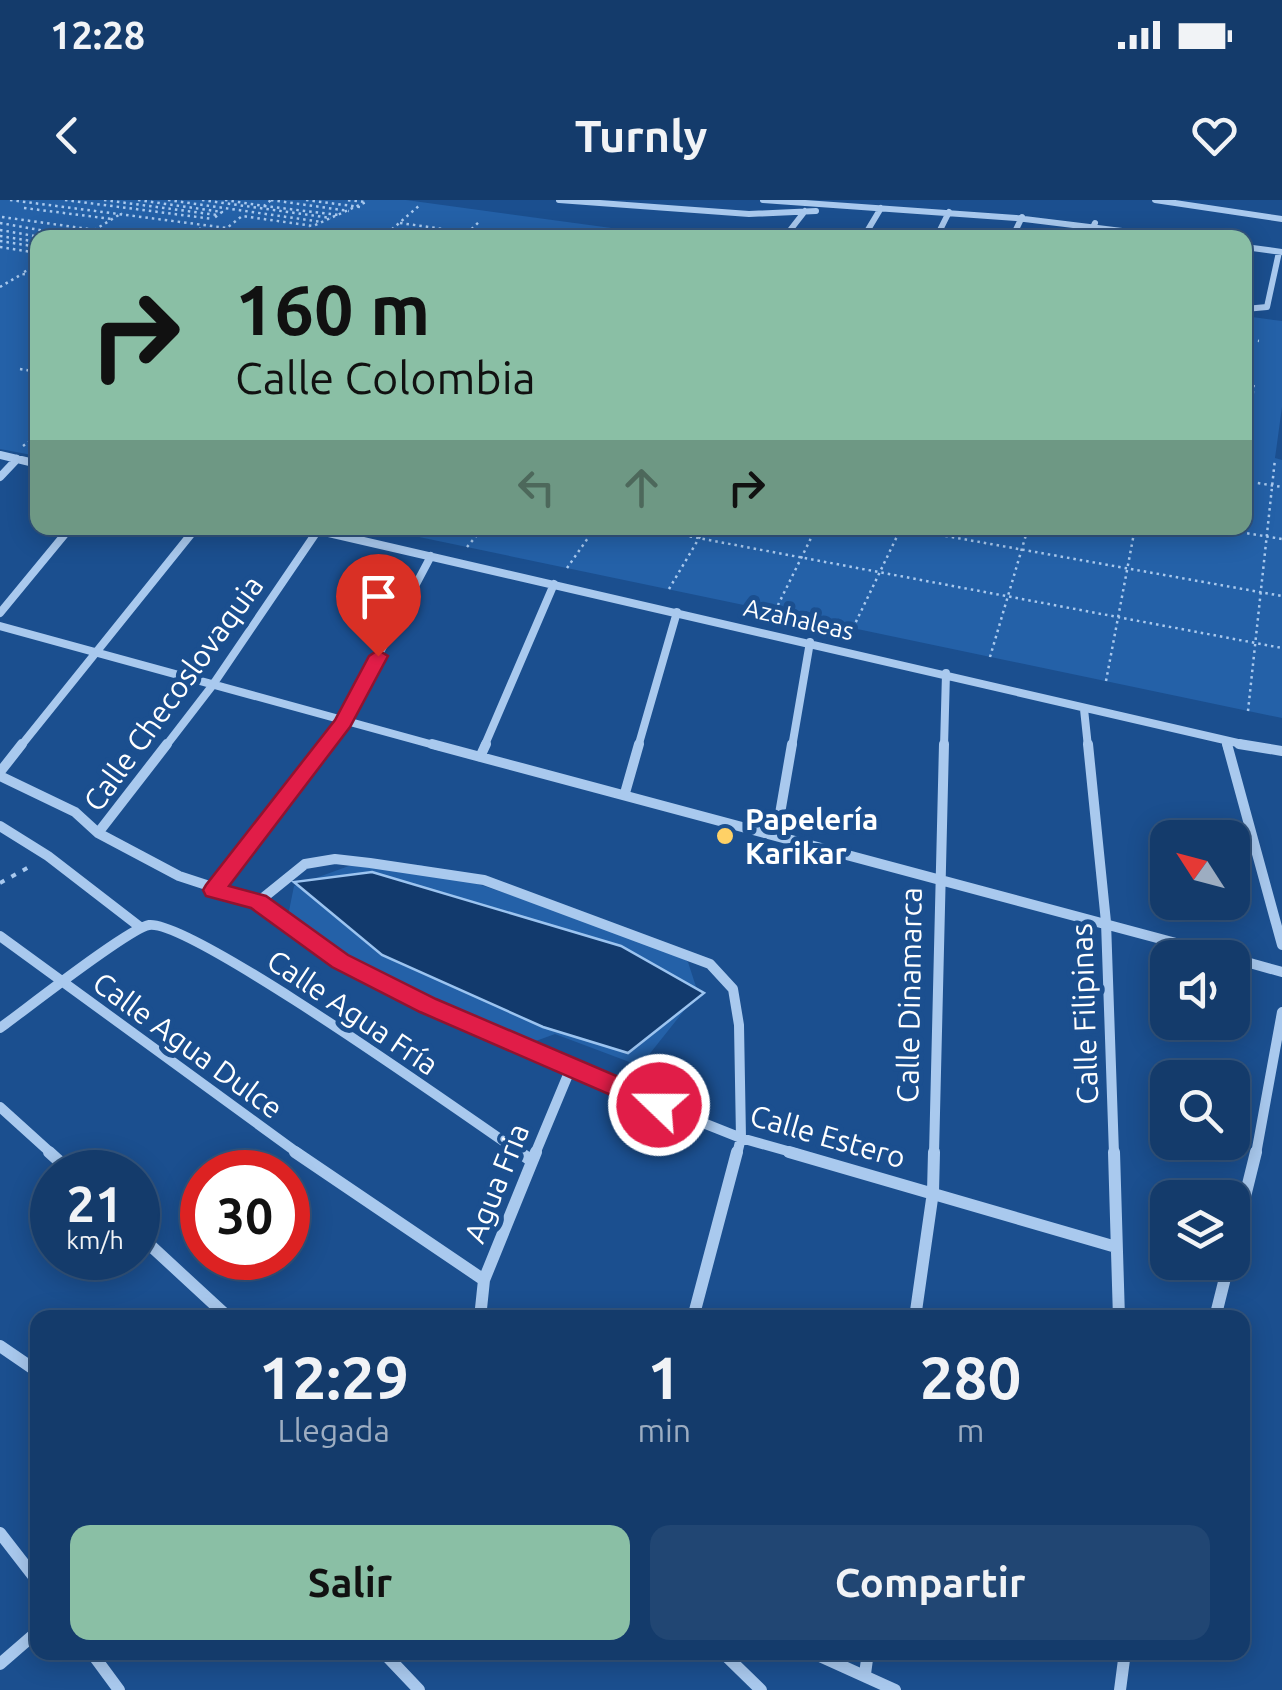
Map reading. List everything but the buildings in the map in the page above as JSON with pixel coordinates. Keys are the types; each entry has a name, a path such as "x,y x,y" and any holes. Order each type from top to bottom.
{"street":[{"path":"559,200 749,214 882,208 1022,217 1131,230"},
{"path":"763,200 790,202 805,210"},
{"path":"1155,200 1282,219"},
{"path":"787,214 790,202"},
{"path":"749,214 752,204"},
{"path":"868,230 882,208"},
{"path":"790,230 805,210"},
{"path":"940,230 948,212"},
{"path":"1016,230 1022,217"},
{"path":"1092,230 1095,224"},
{"path":"1252,248 1280,252 1267,308 1252,309"},
{"path":"0,455 16,455 30,461"},
{"path":"0,477 16,455"},
{"path":"0,613 64,535"},
{"path":"0,774 190,535"},
{"name":"Calle Checoslovaquia","path":"98,833 212,686 315,535"},
{"name":"Azahaleas","path":"340,535 946,672 1226,742 1282,751"},
{"path":"214,890 343,722 431,556"},
{"path":"480,756 554,584"},
{"path":"625,793 677,612"},
{"path":"0,626 343,722 777,831 1169,940"},
{"path":"777,831 810,642"},
{"name":"Calle Dinamarca","path":"916,1310 932,1192 946,672"},
{"name":"Calle Filipinas","path":"1084,709 1106,922 1118,1310"},
{"path":"1226,742 1282,946"},
{"name":"Calle Estero","path":"0,774 75,812 98,833 214,890 258,902 340,961 570,1070 740,1138 1116,1247"},
{"path":"0,826 48,856 140,927 0,1028"},
{"path":"258,902 288,875 319,859 484,880 710,964 734,989 740,1138 695,1310"},
{"name":"Calle Agua Fría","path":"140,927 169,927 286,994 532,1161"},
{"name":"Calle Agua Dulce","path":"0,936 405,1233 484,1280"},
{"path":"1250,963 1282,972"},
{"path":"1250,1182 1282,1012"},
{"name":"Agua Fria","path":"481,1310 484,1280 570,1070"},
{"path":"0,1107 47,1150"},
{"path":"160,1254 220,1310"},
{"path":"1217,1310 1224,1280"},
{"path":"0,1346 30,1367"},
{"path":"0,1533 30,1572"},
{"path":"0,1664 30,1637"},
{"path":"96,1660 119,1690"},
{"path":"391,1660 419,1690"},
{"path":"730,1660 761,1690"},
{"path":"831,1660 895,1690"},
{"path":"865,1674 867,1660"},
{"path":"1120,1690 1124,1660"}],"path":[{"path":"10,200 227,228 242,216 313,226"},
{"path":"65,200 212,219"},
{"path":"104,200 222,212 199,230"},
{"path":"168,200 324,222"},
{"path":"202,200 334,219"},
{"path":"225,200 344,215"},
{"path":"264,206 271,200 353,212"},
{"path":"306,200 360,207"},
{"path":"308,230 353,212 366,202 346,200"},
{"path":"2,217 96,230 140,201 218,216"},
{"path":"392,230 421,204"},
{"path":"24,208 112,219"},
{"path":"470,230 480,221"},
{"path":"0,223 42,230"},
{"path":"400,223 453,230"},
{"path":"0,230 30,235"},
{"path":"0,238 30,245"},
{"path":"0,247 30,247"},
{"path":"0,287 30,270"},
{"path":"22,274 30,275"},
{"path":"1252,340 1259,341"},
{"path":"20,368 30,370"},
{"path":"16,455 30,442"},
{"path":"1248,711 1275,459"},
{"path":"1252,482 1282,487"},
{"path":"1252,534 1282,539"},
{"path":"467,547 476,535"},
{"path":"567,568 590,535"},
{"path":"683,535 1282,648"},
{"path":"669,589 700,535"},
{"path":"775,612 813,535"},
{"path":"852,628 898,535"},
{"path":"941,535 1282,596"},
{"path":"990,657 1026,535"},
{"path":"1106,681 1134,535"},
{"path":"0,883 48,856"}],"shaded area":[{"path":"0,200 406,200 627,230 30,230 30,455 0,449"},
{"path":"1252,317 1282,321 1282,407 1275,458 1282,460 1282,718 409,535 1252,535"},
{"path":"357,863 421,865 667,947 688,962 698,993 640,1066 555,1034 522,1046 285,931 294,886"},
{"path":"372,872 621,946 704,993 628,1053 543,1027 382,955 294,882"}],"place":[{"name":"Papelería Karikar","path":"725,836"}],"route":[{"path":"378,656 343,722 214,890 258,902 340,961 428,1006 659,1105"}]}
